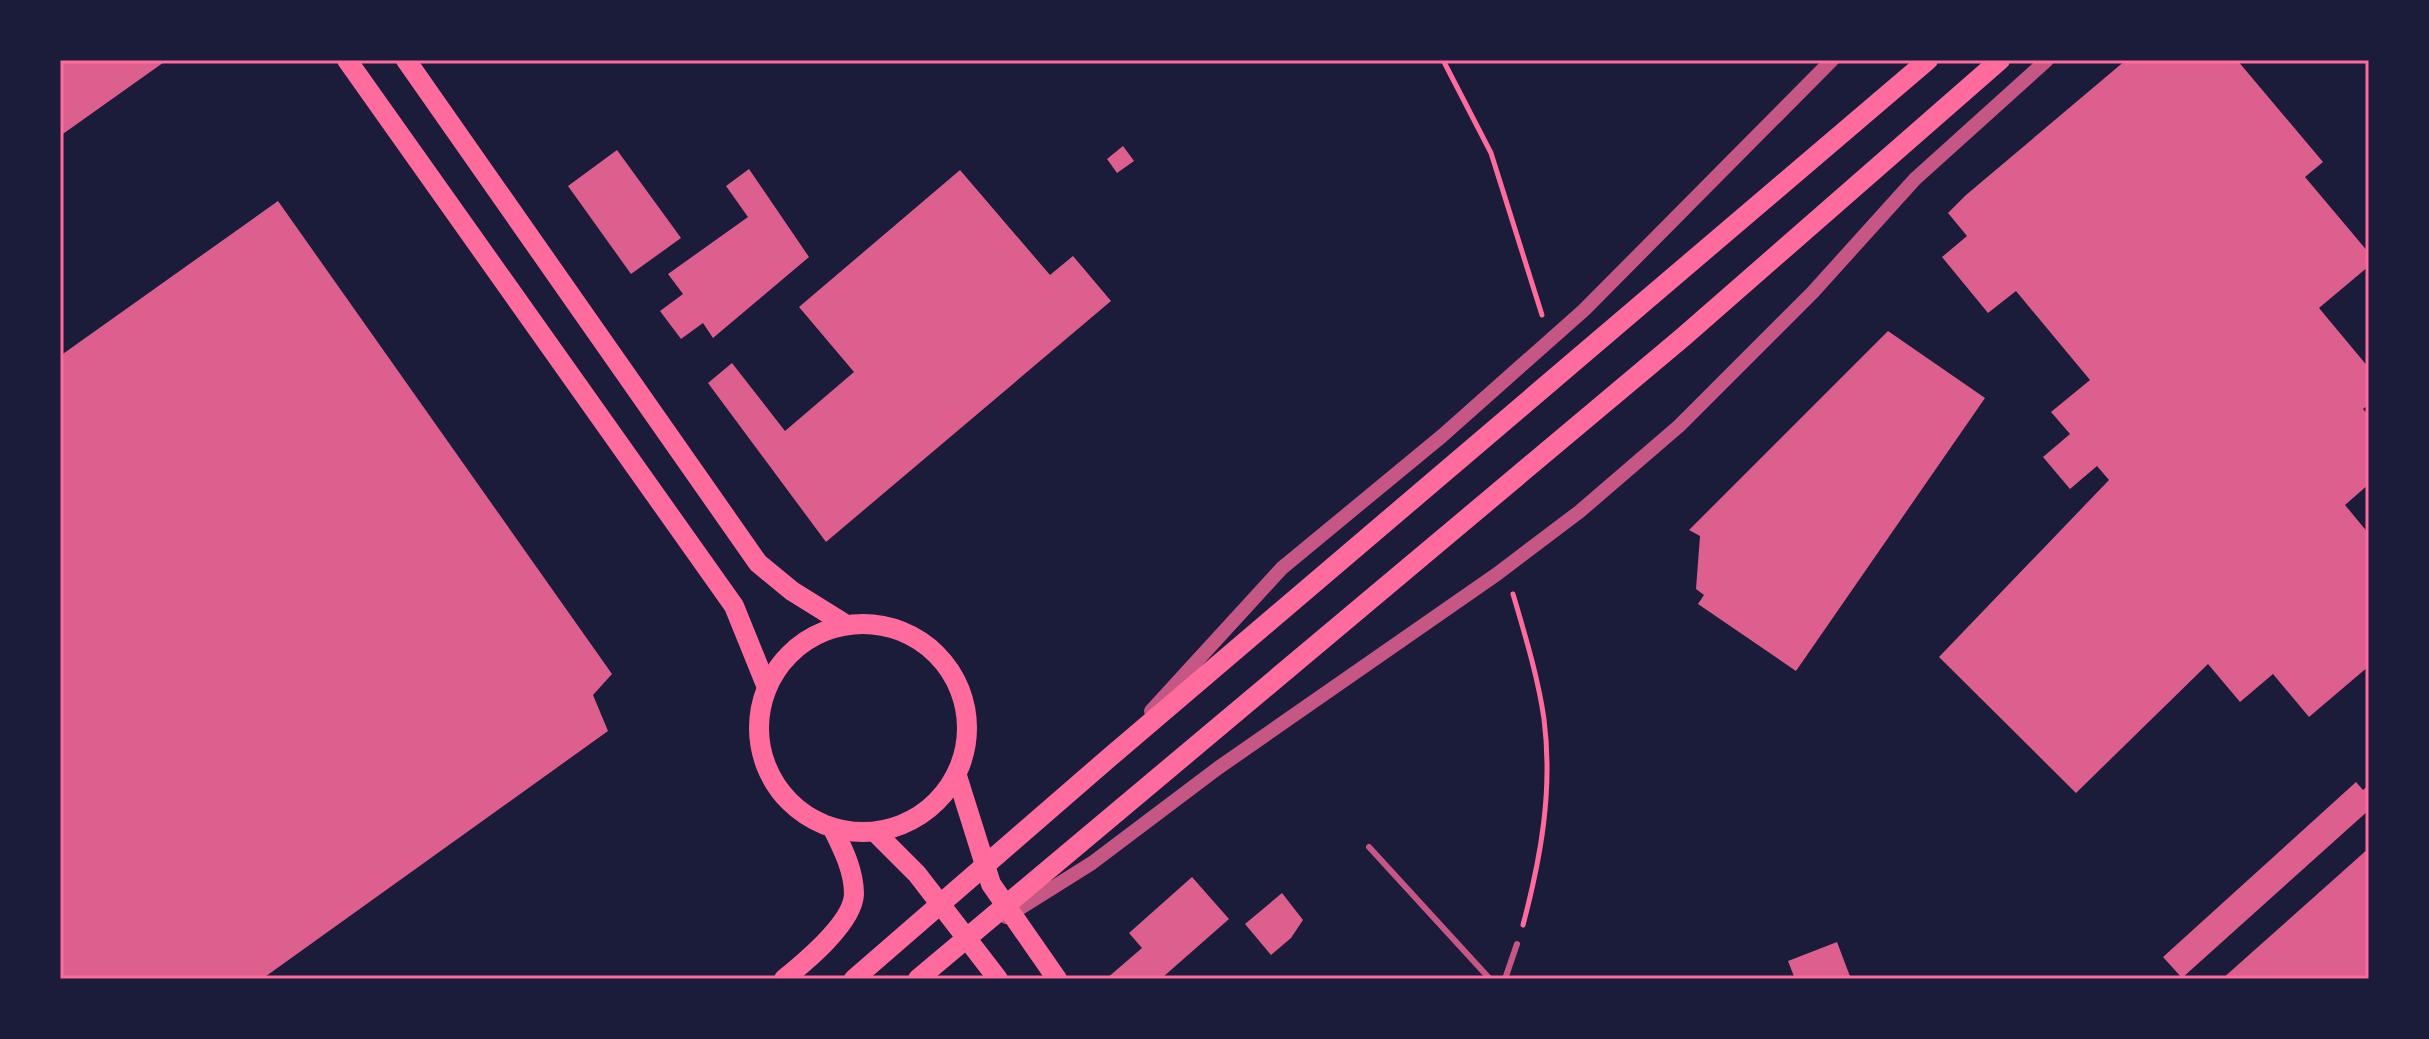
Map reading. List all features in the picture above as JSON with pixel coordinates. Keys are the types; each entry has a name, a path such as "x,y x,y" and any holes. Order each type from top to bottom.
{"main road":[{"path":"347,60 734,606 766,685"},
{"path":"406,60 758,563 792,591 845,624"},
{"path":"854,979 1928,60"},
{"path":"918,979 1682,338 2000,60"},
{"path":"845,624 884,624 920,639 948,665 965,700 968,739 957,776 936,804 908,823 875,832 833,829 796,810 772,781 759,745 760,707 766,685 785,657 812,635 845,624"},
{"path":"957,776 991,884 1057,979"},
{"path":"784,979 818,951 840,924 854,896 848,860 833,829"},
{"path":"875,832 917,874 998,979"}],"street":[{"path":"1110,757 1282,568 1442,436 1584,310 1832,60"},
{"path":"938,960 1092,863 1218,768 1497,574 1579,512 1679,426 1813,292 1915,179 2047,60"}],"lane":[{"path":"1369,847 1490,979"},
{"path":"1505,979 1517,944"}],"building":[{"path":"60,60 167,60 60,136"},
{"path":"2126,60 2237,60 2323,162 2305,177 2369,253 2369,266 2319,308 2369,368 2369,404 2363,409 2369,416 2369,484 2345,505 2369,534 2369,666 2309,717 2273,674 2240,702 2208,664 2076,793 1939,657 2109,480 2097,466 2070,489 2043,457 2070,434 2051,412 2090,380 2016,291 1988,313 1942,257 1967,236 1948,213"},
{"path":"1123,146 1134,161 1117,173 1107,159"},
{"path":"617,150 681,238 631,274 568,186"},
{"path":"749,169 809,257 713,338 703,323 681,339 660,311 683,294 668,274 748,217 726,186"},
{"path":"960,170 1050,275 1073,256 1111,301 826,542 708,383 732,363 785,431 854,372 799,307"},
{"path":"278,201 612,674 593,695 608,731 262,979 60,979 60,356"},
{"path":"1888,331 1985,398 1796,671 1698,604 1704,595 1696,589 1700,536 1689,530"},
{"path":"2356,782 2363,790 2369,785 2369,810 2182,978 2163,957"},
{"path":"2369,848 2369,979 2222,979"},
{"path":"1192,877 1229,919 1164,979 1106,979 1142,948 1129,933"},
{"path":"1282,893 1303,920 1291,938 1271,955 1245,924"},
{"path":"1837,942 1851,979 1795,979 1788,961"}]}
